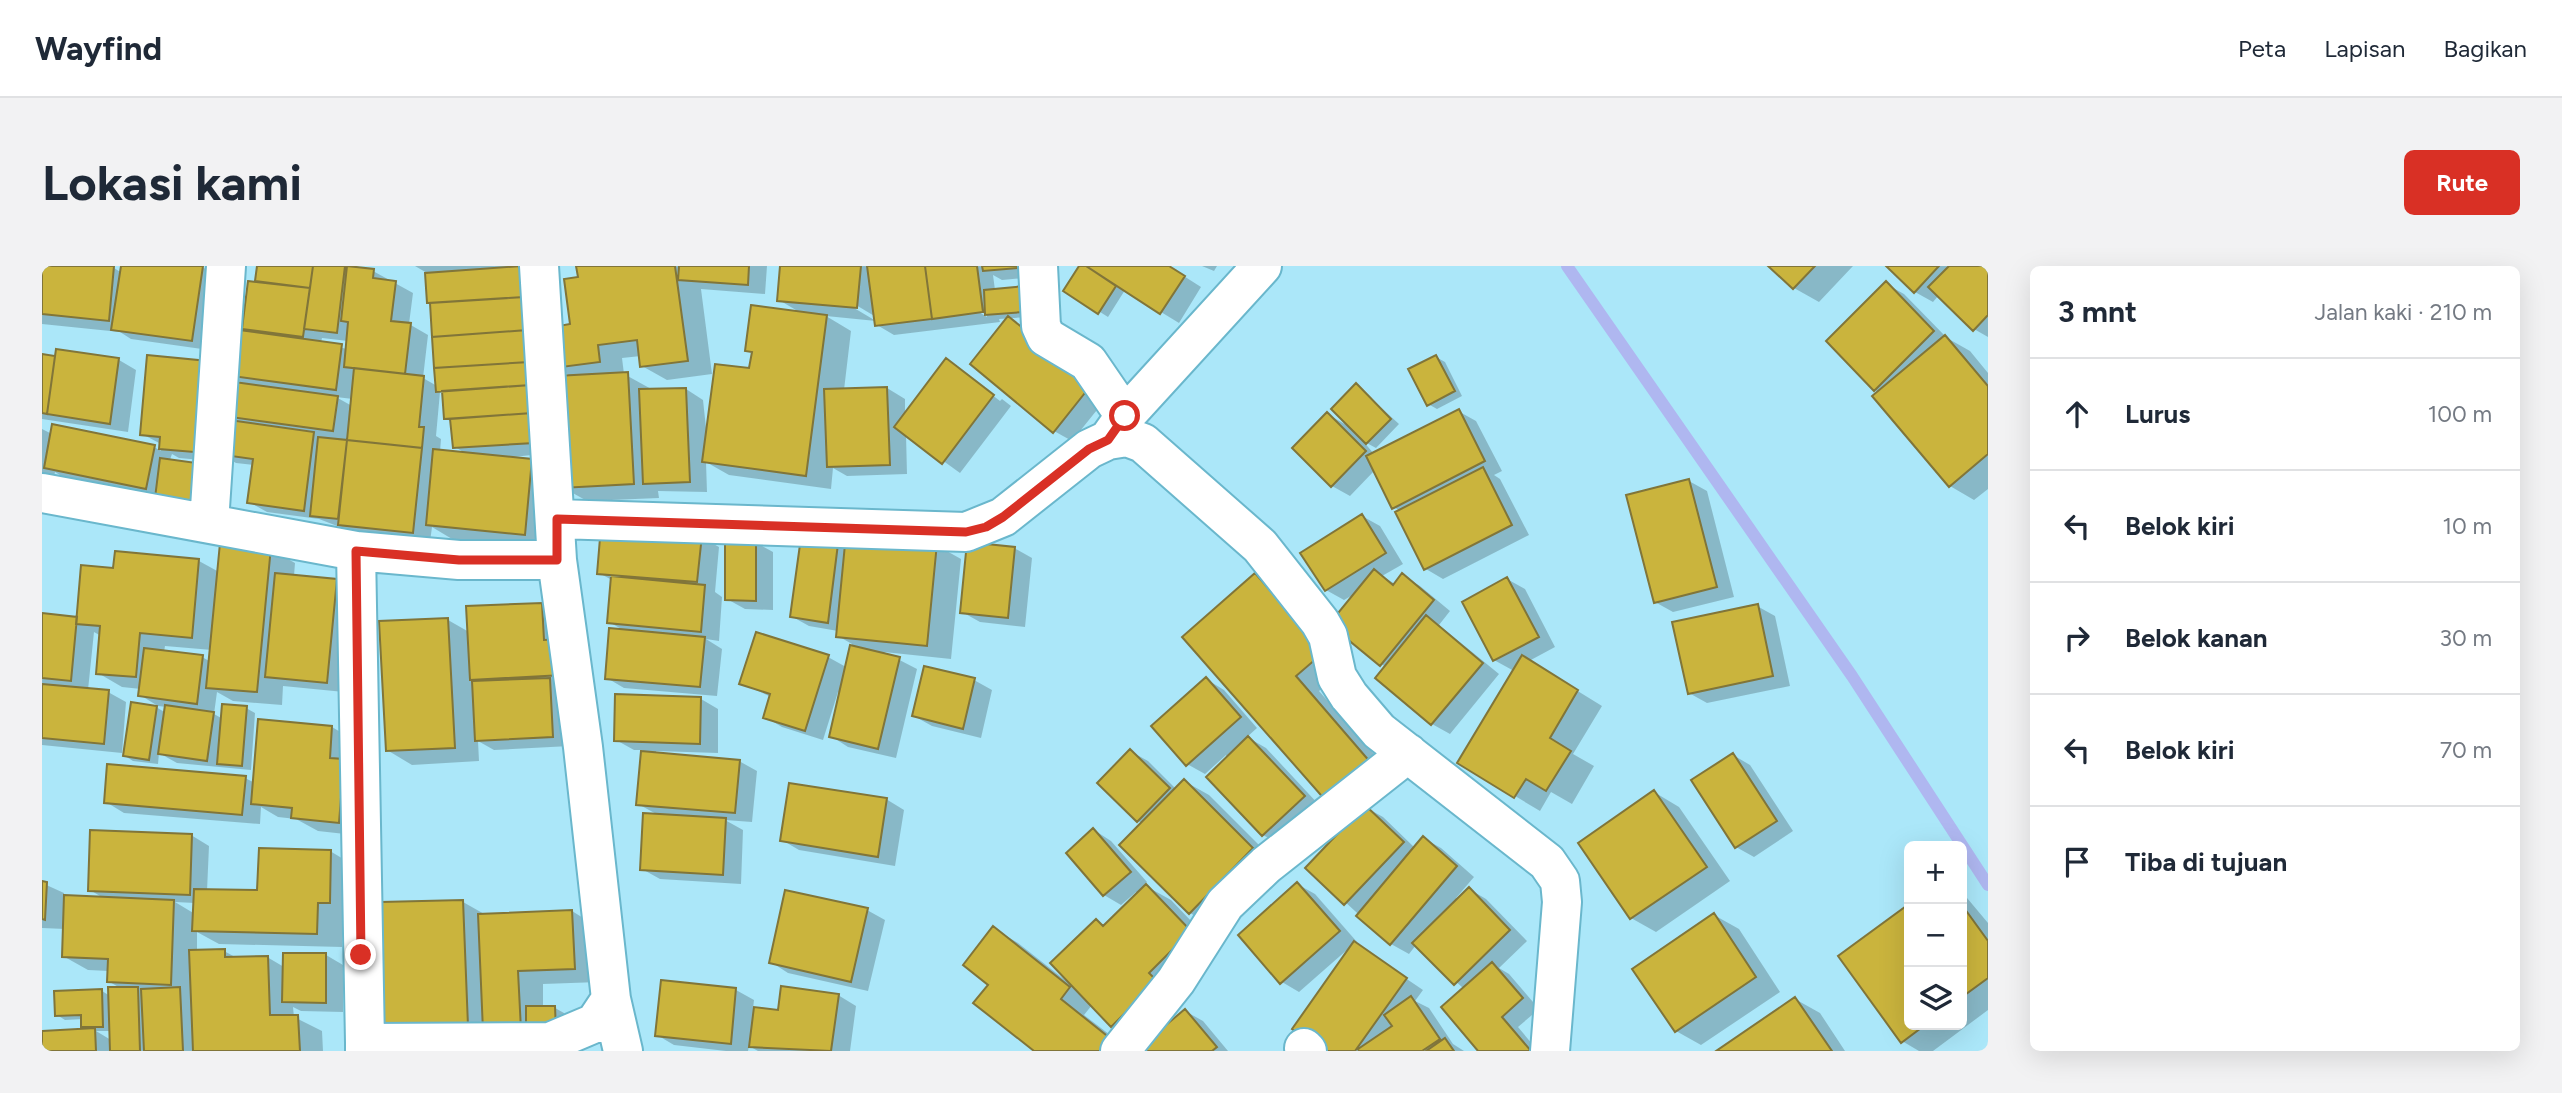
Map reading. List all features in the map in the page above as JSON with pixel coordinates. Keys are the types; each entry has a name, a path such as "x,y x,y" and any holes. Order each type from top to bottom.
{"street":[{"path":"209,523 226,266"},
{"path":"539,266 557,519 557,560 588,787 611,999 624,1051"},
{"path":"1038,266 1041,326 1046,337 1088,362 1117,428 1143,443 1260,546 1324,629 1337,677 1349,696 1379,731 1547,862 1560,881 1562,902 1550,1051"},
{"path":"557,519 966,532 986,527 1003,517 1117,428 1262,266"},
{"path":"42,493 356,551 459,560 557,560"},
{"path":"356,551 365,1047 550,1042 595,1023 611,999"},
{"path":"1120,1051 1176,981 1225,904 1266,865 1408,753"}],"building":[{"path":"42,266 114,266 109,321 42,314"},
{"path":"121,266 203,266 192,341 111,330"},
{"path":"257,266 313,266 310,288 255,281"},
{"path":"313,266 345,266 337,333 304,329"},
{"path":"347,266 374,269 373,278 396,281 391,321 411,323 405,374 344,367 348,322 341,321"},
{"path":"522,266 524,297 427,303 425,273"},
{"path":"576,266 675,266 688,361 640,367 637,340 598,345 600,362 554,368 548,328 570,324 564,279 578,277"},
{"path":"679,266 749,266 748,285 678,280"},
{"path":"780,266 861,266 857,308 777,301"},
{"path":"867,266 925,266 932,319 875,326"},
{"path":"925,266 977,266 983,312 932,319"},
{"path":"982,266 1031,266 1031,267 983,271"},
{"path":"1079,266 1086,266 1116,286 1098,314 1063,291"},
{"path":"1086,266 1169,266 1185,276 1160,314"},
{"path":"1768,266 1815,266 1793,289"},
{"path":"1886,266 1939,266 1914,293"},
{"path":"1949,266 1988,266 1988,315 1973,331 1928,287"},
{"path":"248,281 310,288 303,337 242,329"},
{"path":"1886,281 1934,331 1874,391 1826,341"},
{"path":"1035,285 1036,311 985,315 984,290"},
{"path":"524,297 527,330 432,337 430,303"},
{"path":"751,305 827,315 806,476 702,462 715,364 749,368 752,352 745,351"},
{"path":"1008,316 1092,384 1053,433 970,364"},
{"path":"232,329 342,344 336,390 225,375"},
{"path":"527,330 529,362 434,368 432,337"},
{"path":"1945,335 1988,386 1988,454 1949,487 1872,396"},
{"path":"56,349 119,358 110,424 47,414"},
{"path":"42,354 55,356 47,414 42,413"},
{"path":"147,355 208,361 206,453 159,449 160,437 140,435"},
{"path":"1436,355 1455,391 1427,406 1408,369"},
{"path":"946,358 994,395 942,464 894,427"},
{"path":"529,362 530,385 436,392 434,368"},
{"path":"354,368 424,376 419,427 424,427 422,448 347,440"},
{"path":"628,372 634,484 561,488 556,376"},
{"path":"227,381 338,396 333,431 223,416"},
{"path":"1356,383 1391,419 1366,444 1331,409"},
{"path":"530,385 532,413 444,419 442,391"},
{"path":"887,387 890,465 827,467 824,389"},
{"path":"686,388 690,482 643,484 639,389"},
{"path":"1459,409 1485,461 1392,509 1366,456"},
{"path":"1327,412 1366,451 1331,487 1292,448"},
{"path":"532,413 534,443 453,448 450,419"},
{"path":"222,419 314,432 304,511 247,503 253,459 217,454"},
{"path":"52,424 155,445 146,489 44,468"},
{"path":"318,437 347,440 338,519 310,516"},
{"path":"347,440 422,448 413,533 338,525"},
{"path":"433,449 532,459 525,535 426,525"},
{"path":"160,458 211,465 205,512 154,506"},
{"path":"1483,467 1512,525 1424,570 1395,512"},
{"path":"1689,479 1717,587 1654,603 1626,495"},
{"path":"1362,514 1386,553 1325,591 1300,553"},
{"path":"601,526 702,535 697,582 597,574"},
{"path":"802,530 839,536 828,623 790,617"},
{"path":"846,534 937,543 927,646 836,637"},
{"path":"725,540 756,540 756,601 725,600"},
{"path":"967,542 1015,547 1008,618 960,613"},
{"path":"220,543 271,547 257,692 206,688"},
{"path":"115,551 199,559 192,638 140,633 136,677 96,674 100,626 76,624 81,565 113,568"},
{"path":"1374,569 1393,585 1402,573 1434,600 1380,666 1329,624"},
{"path":"275,573 337,579 327,683 265,677"},
{"path":"1255,573 1324,652 1296,676 1371,763 1327,802 1182,637"},
{"path":"611,576 705,585 701,632 607,623"},
{"path":"1507,577 1539,637 1493,661 1462,602"},
{"path":"542,603 544,640 561,639 563,675 470,680 466,606"},
{"path":"1758,604 1773,676 1688,694 1672,622"},
{"path":"42,613 77,617 71,681 42,678"},
{"path":"1426,615 1483,663 1431,725 1375,678"},
{"path":"448,618 455,748 386,751 379,621"},
{"path":"609,628 705,637 700,687 605,679"},
{"path":"756,632 829,655 805,731 763,718 770,694 739,684"},
{"path":"850,645 900,657 878,749 829,737"},
{"path":"144,648 203,655 197,704 138,696"},
{"path":"1522,655 1578,690 1550,738 1571,751 1546,791 1526,779 1514,798 1457,763"},
{"path":"924,666 975,678 963,729 912,716"},
{"path":"1206,677 1241,717 1186,766 1151,726"},
{"path":"550,678 553,737 475,741 472,681"},
{"path":"42,684 109,690 104,744 42,738"},
{"path":"615,694 701,697 700,744 614,741"},
{"path":"131,702 157,706 149,760 123,756"},
{"path":"222,704 247,706 242,766 217,764"},
{"path":"165,705 214,712 207,761 158,754"},
{"path":"258,719 332,726 330,758 344,759 339,823 291,818 292,808 251,804"},
{"path":"1248,736 1305,796 1262,836 1206,777"},
{"path":"1130,749 1170,788 1137,822 1097,783"},
{"path":"641,751 740,760 735,813 636,805"},
{"path":"1733,753 1777,821 1735,848 1691,780"},
{"path":"107,764 246,776 242,815 104,803"},
{"path":"1184,779 1253,848 1189,914 1119,845"},
{"path":"789,783 887,798 878,857 780,841"},
{"path":"1654,790 1707,867 1630,919 1578,843"},
{"path":"1365,805 1404,842 1344,905 1305,868"},
{"path":"643,813 726,818 723,875 640,870"},
{"path":"1093,828 1131,872 1103,896 1066,853"},
{"path":"90,830 192,834 190,895 88,891"},
{"path":"1423,836 1457,866 1390,945 1356,916"},
{"path":"259,848 331,850 330,903 318,903 317,934 192,931 194,889 257,890"},
{"path":"42,881 47,882 45,920 42,919"},
{"path":"1297,882 1340,931 1280,984 1238,935"},
{"path":"1146,884 1191,931 1149,973 1157,981 1111,1027 1050,963 1096,919 1103,926"},
{"path":"1469,887 1510,930 1454,985 1412,943"},
{"path":"785,890 868,908 851,982 769,963"},
{"path":"64,895 174,900 171,985 107,982 108,959 62,957"},
{"path":"463,900 468,1026 384,1029 381,902"},
{"path":"1904,908 1904,1030 1918,1030 1901,1043 1838,956"},
{"path":"572,910 575,969 518,971 521,1030 483,1031 478,914"},
{"path":"1967,912 1988,941 1988,978 1967,993"},
{"path":"1714,913 1756,977 1675,1032 1632,969"},
{"path":"993,926 1070,987 1061,999 1111,1039 1102,1051 1034,1051 973,1003 988,985 963,965"},
{"path":"1354,941 1407,978 1355,1051 1322,1051 1292,1029"},
{"path":"225,949 225,957 268,956 270,1015 298,1015 300,1051 193,1051 189,950"},
{"path":"283,953 326,953 326,1003 282,1002"},
{"path":"1492,962 1523,998 1502,1017 1531,1051 1478,1051 1441,1007"},
{"path":"661,980 736,988 731,1044 655,1036"},
{"path":"781,986 839,994 831,1051 749,1047 754,1007 778,1010"},
{"path":"108,987 138,987 140,1051 110,1051"},
{"path":"180,987 183,1051 144,1051 141,989"},
{"path":"102,989 103,1027 81,1027 81,1015 55,1016 54,991"},
{"path":"1411,996 1440,1039 1422,1051 1359,1051 1358,1049 1392,1026 1384,1015"},
{"path":"1795,997 1832,1051 1716,1051"},
{"path":"526,1006 555,1006 556,1031 526,1031"},
{"path":"1185,1009 1217,1047 1212,1051 1135,1051"},
{"path":"95,1028 96,1051 42,1051 42,1031"},
{"path":"1445,1038 1454,1051 1426,1051"}],"waterway":[{"path":"1567,266 1852,676 1988,885"}],"route":[{"path":"361,955 356,551 459,560 557,560 557,519 939,534 966,532 986,527 1003,517 1089,449 1108,440 1125,416"}]}
